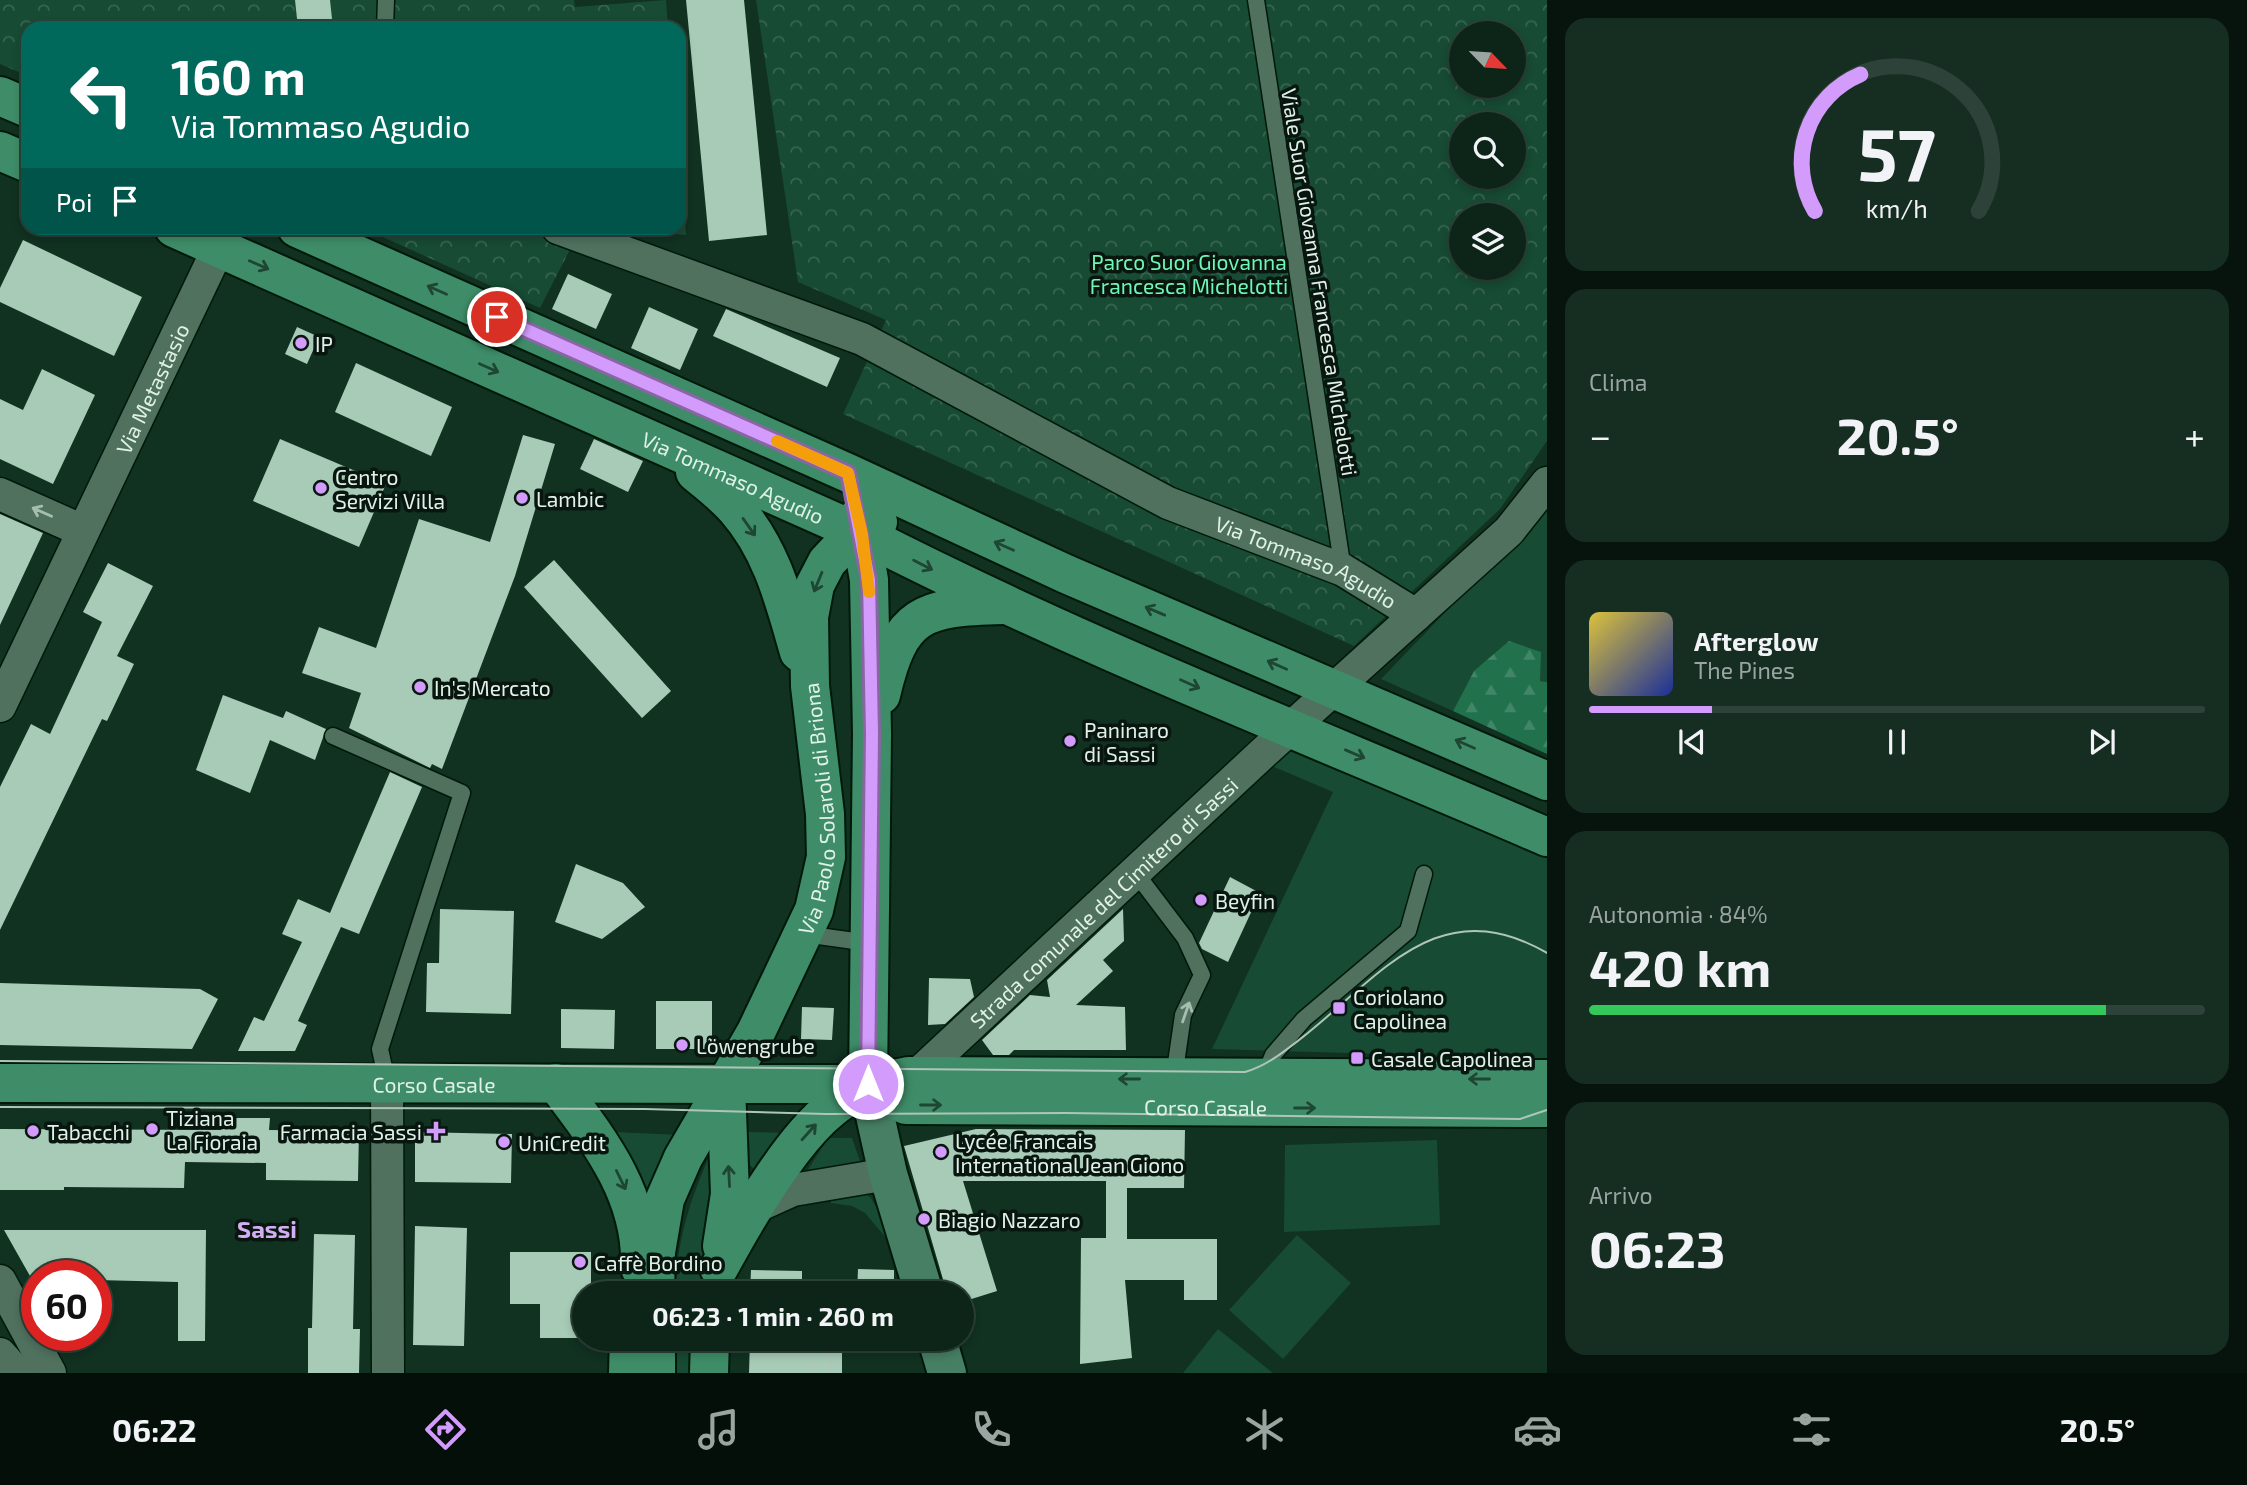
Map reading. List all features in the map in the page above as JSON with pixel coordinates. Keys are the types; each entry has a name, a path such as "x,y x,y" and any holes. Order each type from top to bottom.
{"main road":[{"path":"0,96 21,105"},
{"path":"0,151 21,160"},
{"name":"Via Tommaso Agudio","path":"191,235 862,534 1009,604 1547,837"},
{"path":"313,235 848,473 1066,574 1337,688 1547,781"},
{"path":"665,446 736,508 766,552 776,572 810,686"},
{"path":"717,1281 755,1207 799,1144 826,1114 868,1084 872,734 869,580 848,473"},
{"name":"Via Paolo Solaroli di Briona","path":"647,1281 665,1199 683,1158 756,1032 814,910 826,857 822,768 810,686 809,617 815,585 827,562 846,542 891,516 924,509"},
{"path":"872,734 887,671 899,640 912,623 923,615 963,606 1009,604"},
{"name":"Corso Casale","path":"0,1083 387,1081 726,1085 868,1084 915,1077 1547,1079"},
{"path":"555,1083 592,1131 632,1202 639,1230 644,1281"},
{"name":"Corso Casale","path":"868,1084 906,1105 1547,1108"},
{"path":"717,1281 730,1194 726,1085"},
{"path":"628,1373 629,1351"},
{"path":"656,1351 656,1373"},
{"path":"709,1373 710,1351"}],"street":[{"name":"Via Tommaso Agudio","path":"577,235 862,338 1168,503 1343,570 1416,615 1292,727"},
{"name":"Via Metastasio","path":"0,706 219,247"},
{"path":"1416,615 1509,531 1547,483"},
{"path":"0,494 83,531"},
{"name":"Strada comunale del Cimitero di Sassi","path":"915,1077 1292,727"},
{"path":"387,1081 388,1373"},
{"path":"868,1084 888,1174 920,1281"},
{"path":"755,1207 793,1190 857,1176 888,1174"},
{"path":"0,1282 50,1373"},
{"path":"941,1351 947,1373"},
{"path":"0,1354 17,1373"}],"lane":[{"path":"385,21 386,0"},
{"name":"Viale Suor Giovanna Francesca Michelotti","path":"1256,0 1343,570"},
{"path":"333,736 462,793 380,1049 387,1081"},
{"path":"1135,872 1185,938 1202,975 1183,1015 1174,1079"},
{"path":"1263,1079 1273,1055 1304,1019 1408,931 1424,874"},
{"path":"804,934 869,943"}],"green space":[{"path":"0,0 574,0 575,7 666,0 668,21 21,21 21,73 0,64"},
{"name":"Parco Suor Giovanna Francesca Michelotti","path":"756,0 1547,0 1547,441 1500,509 1354,646 843,414 886,320 798,282"},
{"path":"378,235 577,235 540,308"},
{"path":"1547,506 1547,682 1474,671 1453,711 1381,679"},
{"path":"1509,641 1541,652 1540,681 1547,682 1547,754 1453,711 1474,671"},
{"path":"1295,748 1547,849 1547,1059 1212,1049 1333,792 1272,766"},
{"path":"613,1132 681,1135 654,1203"},
{"path":"748,1132 791,1133 761,1175 745,1161"},
{"path":"828,1138 852,1138 860,1161 857,1171 805,1174"},
{"path":"1437,1140 1440,1225 1284,1232 1285,1145"},
{"path":"714,1146 716,1212 702,1281 677,1281 682,1235"},
{"path":"859,1189 871,1198 893,1237 887,1239 865,1213 852,1206 831,1203 826,1192"},
{"path":"1297,1235 1351,1283 1283,1359 1229,1310"},
{"path":"1218,1329 1273,1373 1183,1373"},
{"path":"676,1351 694,1351 693,1373 676,1373"}],"building":[{"path":"295,0 330,0 332,21 297,21"},
{"path":"686,0 744,0 767,235 709,241"},
{"path":"23,240 142,297 114,356 0,302 0,288"},
{"path":"568,274 612,294 596,329 552,309"},
{"path":"649,307 698,329 680,370 631,348"},
{"path":"726,309 840,358 827,387 713,336"},
{"path":"297,327 319,337 307,364 285,354"},
{"path":"356,363 452,407 431,456 335,412"},
{"path":"42,369 95,395 53,484 0,459 0,399 23,410"},
{"path":"523,435 555,444 515,576 442,769 432,764 430,768 349,728 361,693 302,673 319,627 376,648 419,519 490,542"},
{"path":"280,439 386,484 359,547 253,501"},
{"path":"594,439 643,461 628,492 580,469"},
{"path":"0,514 43,533 0,625"},
{"path":"554,560 671,691 642,718 524,587"},
{"path":"108,563 153,586 117,656 134,664 107,721 102,719 0,930 0,787 31,724 50,734 102,622 83,612"},
{"path":"223,695 283,718 286,711 326,729 315,760 270,740 250,793 196,770"},
{"path":"390,772 422,787 359,934 341,927 298,1021 307,1025 295,1051 238,1051 254,1017 264,1021 302,942 282,934 298,899 330,913"},
{"path":"576,864 623,883 645,907 602,939 555,922"},
{"path":"1230,877 1260,893 1228,962 1202,949 1199,943"},
{"path":"440,909 514,911 511,1014 426,1012 427,963 439,963"},
{"path":"1123,909 1124,941 1103,960 1113,971 1076,1005 1125,1007 1126,1050 1014,1050 1009,1055 993,1055 982,1040 1030,995 1050,997 1047,980"},
{"path":"929,978 970,979 974,997 945,1024 928,1025"},
{"path":"0,983 200,989 218,999 192,1049 0,1045"},
{"path":"656,1001 712,1001 712,1049 656,1049"},
{"path":"802,1007 834,1008 832,1040 801,1039"},
{"path":"561,1009 615,1010 614,1049 561,1048"},
{"path":"221,1118 270,1118 269,1130 359,1131 358,1181 266,1180 266,1163 185,1162 184,1188 64,1187 64,1190 0,1190 0,1129 221,1130"},
{"path":"976,1129 1185,1130 1184,1188 1127,1188 1127,1239 1217,1239 1217,1300 1184,1300 1184,1280 1125,1280 1132,1358 1080,1364 1081,1238 1106,1238 1106,1181 963,1181 997,1291 974,1298 974,1281 943,1281 904,1146"},
{"path":"415,1132 512,1134 511,1183 415,1182"},
{"path":"415,1226 467,1228 464,1346 413,1345"},
{"path":"4,1230 206,1230 205,1341 178,1341 178,1282 112,1280 112,1260 21,1260"},
{"path":"314,1234 355,1235 353,1329 360,1329 359,1373 308,1373"},
{"path":"510,1252 591,1252 591,1281 572,1281 572,1338 540,1338 540,1304 510,1304"},
{"path":"858,1269 894,1270 894,1281 858,1281"},
{"path":"751,1270 802,1271 802,1281 751,1281"},
{"path":"750,1351 842,1351 842,1373 749,1373"}],"tram line":[{"path":"0,1061 1245,1072 1286,1050 1363,985 1417,946 1446,935 1476,931 1510,936 1547,953"},
{"path":"0,1107 645,1109 826,1114 1066,1113 1520,1119 1547,1110"},
{"path":"810,1373 811,1351"},
{"path":"830,1373 831,1351"}],"slow traffic":[{"path":"777,441 848,473 862,534 869,592"}],"place":[{"name":"IP","path":"301,343"},
{"name":"Centro Servizi Villa","path":"321,488"},
{"name":"Lambic","path":"522,498"},
{"name":"In's Mercato","path":"420,687"},
{"name":"Paninaro di Sassi","path":"1070,741"},
{"name":"Beyfin","path":"1201,900"},
{"name":"Coriolano Capolinea","path":"1339,1008"},
{"name":"Löwengrube","path":"682,1045"},
{"name":"Casale Capolinea","path":"1357,1058"},
{"name":"Tiziana La Fioraia","path":"152,1129"},
{"name":"Tabacchi","path":"33,1131"},
{"name":"Farmacia Sassi","path":"436,1131"},
{"name":"UniCredit","path":"504,1142"},
{"name":"Lycée Francais International Jean Giono","path":"941,1152"},
{"name":"Biagio Nazzaro","path":"924,1219"},
{"name":"Caffè Bordino","path":"580,1262"}],"district":[{"name":"Sassi","path":"267,1228"}],"route":[{"path":"497,317 848,473 869,580 872,734 868,1084"}]}
